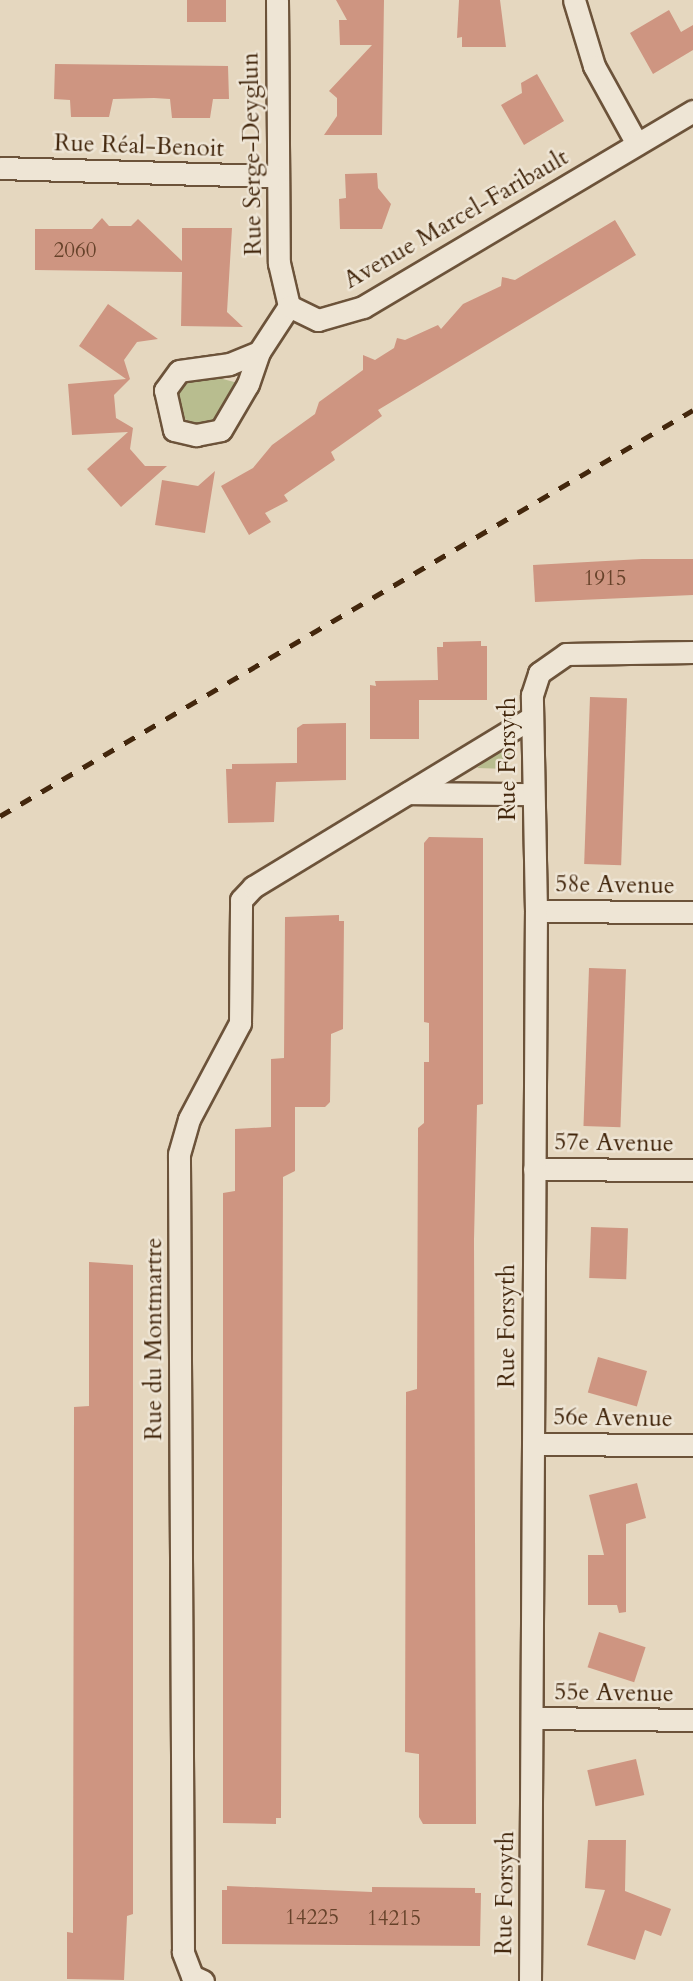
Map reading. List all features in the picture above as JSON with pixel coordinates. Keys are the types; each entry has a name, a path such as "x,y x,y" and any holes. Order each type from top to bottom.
{"street":[{"name":"Rue Serge-Deyglun","path":"277,0 279,263 289,306"},
{"path":"574,0 594,66 637,144"},
{"name":"Avenue Marcel-Faribault","path":"289,306 318,320 363,307 693,111"},
{"name":"Rue Réal-Benoit","path":"0,168 277,176"},
{"path":"259,352 230,364 179,371 164,390 174,430 196,435 221,430 248,384 259,352 289,306"},
{"name":"Rue Forsyth","path":"530,1981 534,1718 536,911 531,718 539,673 550,660 585,651 693,652"},
{"name":"Rue du Montmartre","path":"203,1981 192,1976 183,1952 182,1136 240,1023 241,900 253,887 531,718"},
{"path":"405,793 533,794"},
{"name":"58e Avenue","path":"536,911 693,912"},
{"name":"57e Avenue","path":"534,1169 693,1170"},
{"name":"56e Avenue","path":"533,1444 693,1445"},
{"name":"55e Avenue","path":"534,1718 693,1720"}],"green space":[{"path":"204,374 238,383 216,421 191,424 177,411 175,396 182,381"},
{"path":"502,748 510,752 508,769 477,768"}],"building":[{"path":"187,0 226,0 226,22 187,22"},
{"path":"336,0 384,0 382,135 324,135 337,116 337,98 329,91 372,45 340,45 339,20 347,20"},
{"path":"459,0 500,0 506,47 462,47 462,37 457,38"},
{"path":"669,10 681,32 693,25 693,50 653,74 630,33"},
{"path":"55,64 228,66 229,99 213,99 210,118 172,118 170,99 154,98 113,99 109,117 71,117 70,100 54,99"},
{"path":"537,74 564,121 524,145 501,105 522,93 521,83"},
{"path":"377,173 378,188 391,204 382,229 340,229 339,199 346,198 345,174"},
{"path":"102,218 109,226 131,226 138,219 182,261 182,228 232,228 227,312 243,327 181,326 182,272 35,270 35,229 92,229"},
{"path":"615,220 636,255 378,410 382,416 331,452 335,460 284,495 288,501 265,513 271,522 249,535 221,486 253,468 272,445 315,414 319,402 363,370 363,355 375,360 394,348 397,338 405,340 438,325 441,329 463,304 501,286 502,277 515,280"},
{"path":"108,304 158,339 137,342 124,360 130,379 114,395 116,418 133,428 130,449 145,466 167,466 121,507 87,469 128,432 72,435 68,384 126,379 79,346"},
{"path":"215,471 205,533 155,525 162,480 198,486"},
{"path":"693,559 693,595 535,602 533,565"},
{"path":"481,641 481,646 487,646 487,700 419,700 419,739 370,739 370,685 376,686 375,681 438,680 437,647 443,647 443,642"},
{"path":"590,697 627,698 621,865 584,864"},
{"path":"346,723 346,780 276,782 274,822 228,823 226,769 232,769 232,764 297,763 297,728 303,724"},
{"path":"429,837 483,838 483,1104 477,1105 474,1240 476,1824 423,1824 419,1817 419,1754 405,1752 406,1392 417,1389 418,1128 424,1123 424,1062 429,1062 429,1023 424,1022 424,843"},
{"path":"339,915 339,921 344,921 343,1029 331,1034 330,1102 325,1107 295,1107 295,1171 283,1177 281,1818 276,1818 276,1824 223,1823 223,1193 235,1191 235,1129 271,1127 271,1059 284,1058 285,917"},
{"path":"589,968 626,969 620,1127 583,1126"},
{"path":"591,1227 628,1228 626,1279 589,1278"},
{"path":"89,1262 133,1265 133,1914 127,1916 124,1980 67,1979 67,1932 73,1933 74,1407 89,1406"},
{"path":"598,1357 647,1371 637,1407 588,1393"},
{"path":"637,1483 646,1518 626,1524 626,1612 619,1613 617,1605 588,1605 588,1555 604,1555 589,1495"},
{"path":"599,1632 646,1647 634,1682 588,1667"},
{"path":"636,1759 644,1795 596,1806 587,1770"},
{"path":"588,1840 626,1840 625,1891 671,1909 661,1936 645,1930 635,1960 587,1945 605,1890 585,1888"},
{"path":"227,1886 372,1892 372,1887 475,1888 475,1893 481,1893 480,1946 222,1944 222,1890 227,1890"}],"railway":[{"path":"0,816 693,410"}]}
